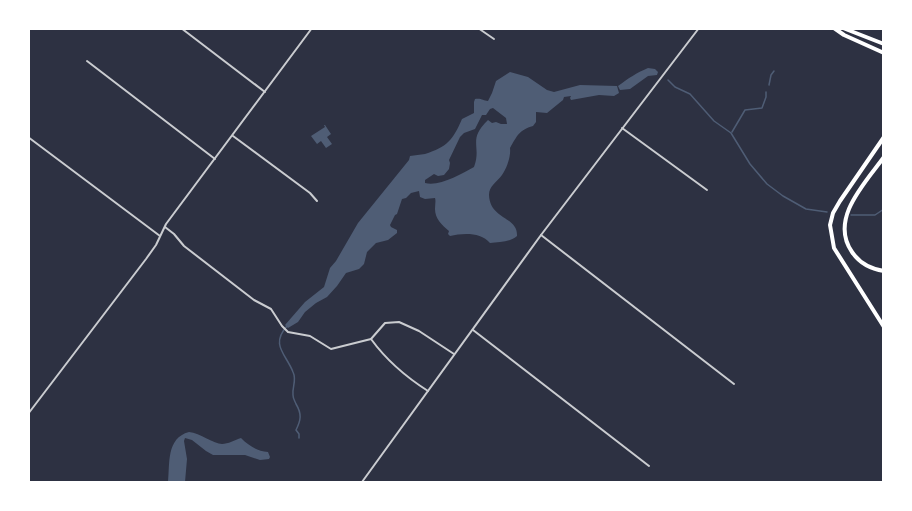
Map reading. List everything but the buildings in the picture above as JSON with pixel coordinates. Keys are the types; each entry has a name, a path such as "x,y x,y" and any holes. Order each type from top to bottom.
{"main road":[{"path":"834,28 884,53"},
{"path":"843,28 884,44"},
{"path":"884,137 840,201 833,213 830,225 834,248 884,327"},
{"path":"884,157 849,208 844,231 855,256 870,267 884,270"}],"street":[{"path":"182,28 265,93"},
{"path":"28,414 146,260 165,227 312,28"},
{"path":"478,28 494,39"},
{"path":"362,483 541,235 699,28"},
{"path":"87,61 215,159"},
{"path":"622,128 707,190"},
{"path":"233,136 310,193 317,201"},
{"path":"28,137 160,236"},
{"path":"165,227 193,253 254,300 271,309 288,332 310,336 331,349 371,339 385,323 399,322 418,331 455,355"},
{"path":"541,235 734,384"},
{"path":"473,330 649,466"},
{"path":"371,339 382,355 407,377 428,391"}],"water":[{"path":"648,68 655,69 658,72 657,75 648,76 630,89 620,90 618,86"},
{"path":"510,72 528,77 554,92 580,85 617,86 619,93 614,96 599,95 571,100 571,96 564,97 547,113 536,112 536,122 533,126 524,129 517,137 510,148 506,169 492,187 489,195 494,209 513,225 517,236 505,241 490,243 477,235 450,236 449,231 436,216 435,198 420,197 419,191 411,193 402,199 390,225 397,230 397,233 388,240 376,243 367,252 364,264 359,269 346,273 327,297 316,303 298,322 288,328 285,325 305,302 324,287 330,268 358,223 410,156 425,154 448,142 462,119 474,113 475,99 488,101 496,81","holes":["493,108 506,118 507,124 492,123 488,120 478,133 474,167 443,182 425,183 425,180 434,174 444,175 449,169 449,160 460,137 475,129 482,115 486,115"]},
{"path":"324,125 331,134 327,137 332,144 326,148 321,141 317,144 311,136 325,127"},
{"path":"189,432 222,444 241,438 253,448 268,452 270,457 260,460 245,455 213,455 192,440 185,438 187,459 185,482 168,482 169,460 173,446 176,440"}],"waterway":[{"path":"769,85 774,71"},
{"path":"668,80 675,87 690,94 714,121 731,133 750,164 767,184 806,209 827,212"},
{"path":"732,132 745,110 762,108 766,92"},
{"path":"851,215 875,215 884,209"},
{"path":"287,326 282,333 280,344 294,375 293,396 300,414 296,430 299,438"}]}
